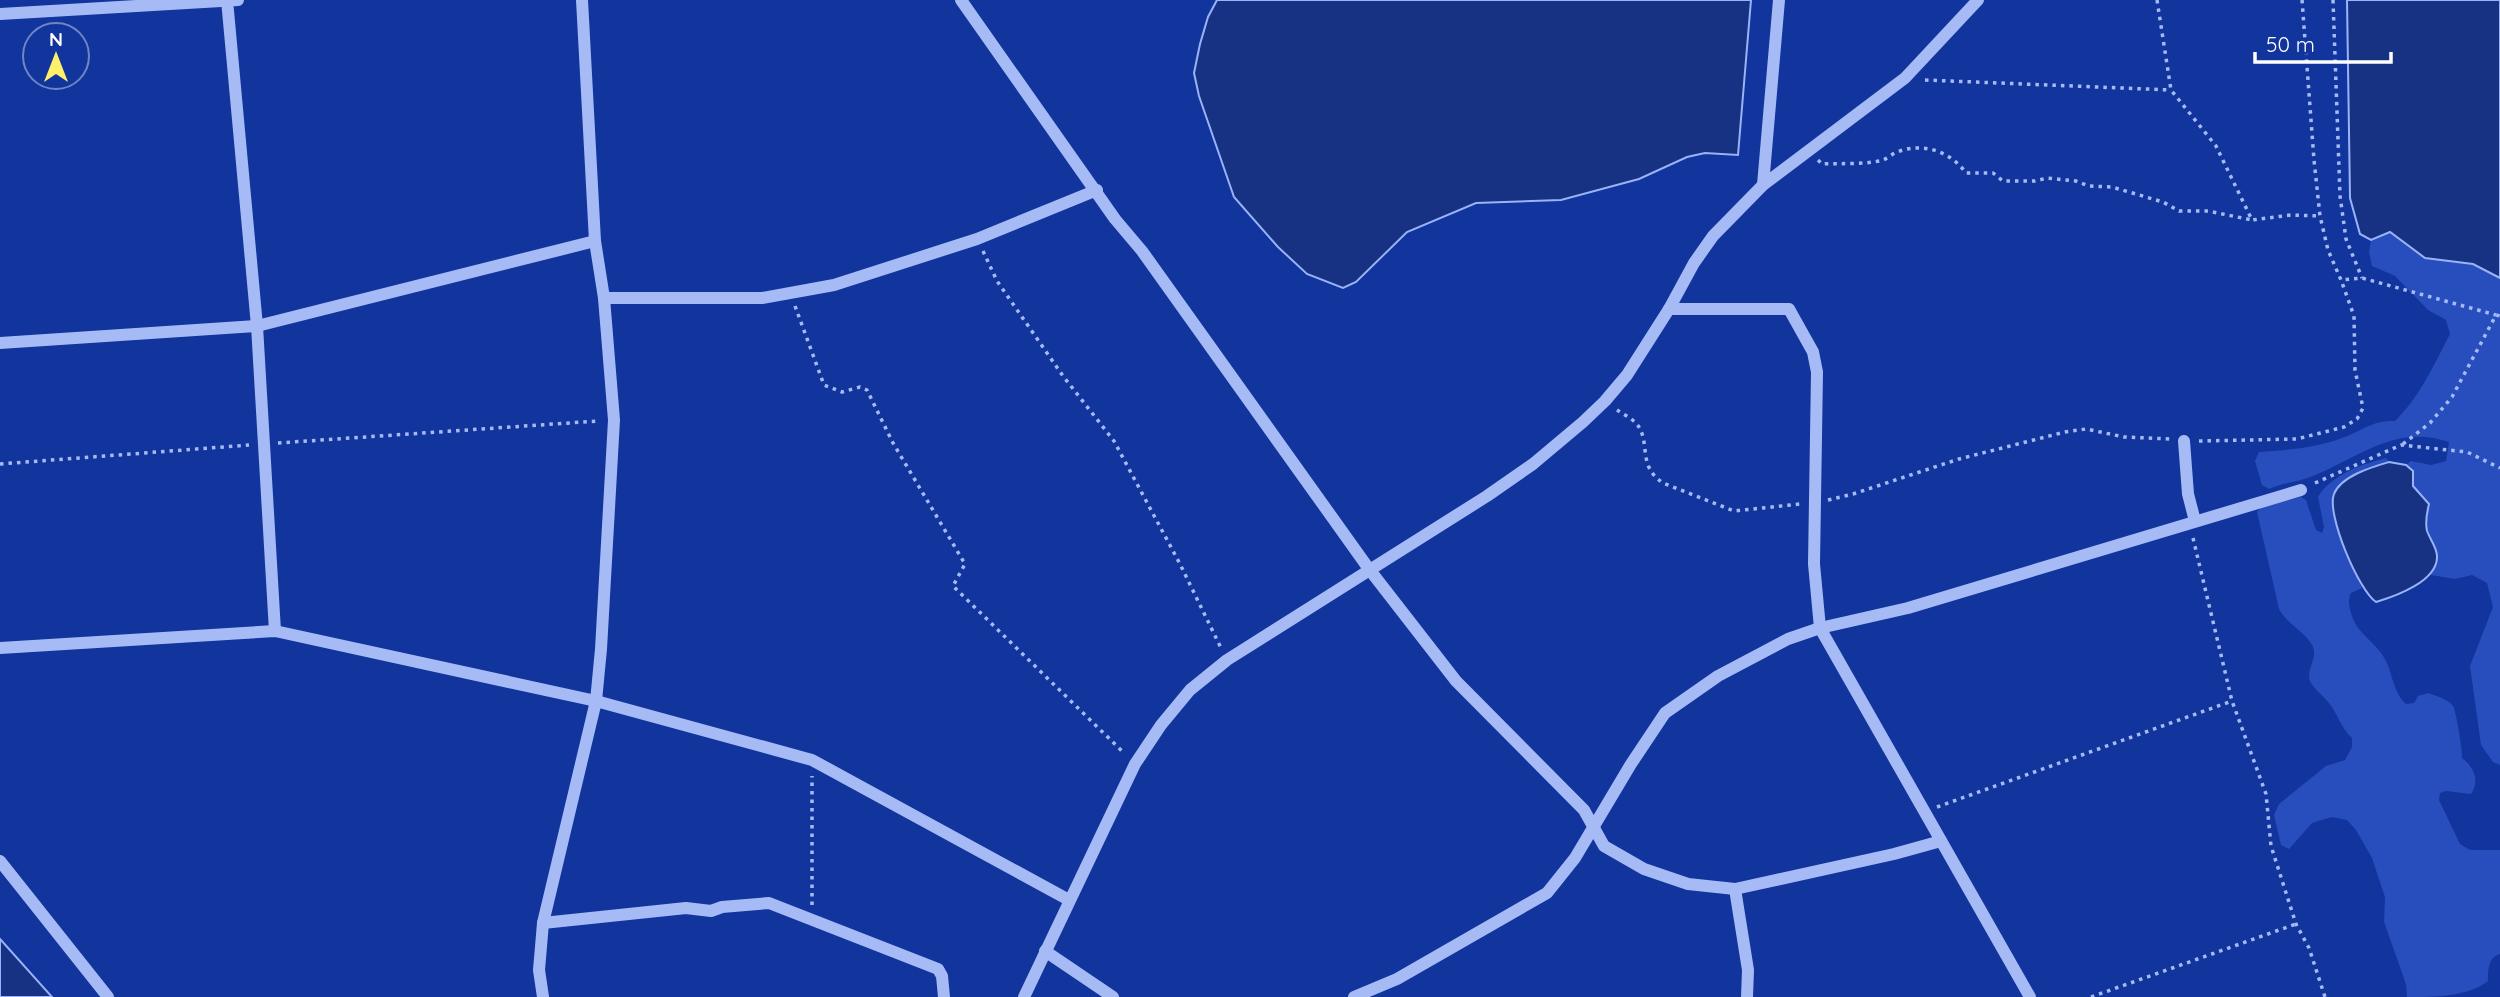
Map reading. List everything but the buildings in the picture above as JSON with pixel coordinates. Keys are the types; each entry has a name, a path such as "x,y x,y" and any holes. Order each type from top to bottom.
{"street":[{"path":"227,0 257,326 275,631"},
{"path":"0,14 238,0"},
{"path":"543,997 539,970 543,923 596,701 614,420 604,298 595,241 582,0"},
{"path":"961,0 1115,219 1142,251 1369,569 1455,681 1584,810 1604,846 1644,869 1688,884 1735,889 1894,855 1941,841"},
{"path":"1763,185 1779,0"},
{"path":"1024,997 1135,764 1161,725 1190,690 1227,660 1487,496 1524,470 1605,401 1627,375 1713,236 1763,185 1912,70 1978,0"},
{"path":"604,298 762,298 834,285 977,239 1097,190"},
{"path":"0,343 257,326 595,241"},
{"path":"1670,309 1789,309 1813,352 1817,372 1814,564 1820,628 2030,997"},
{"path":"2184,441 2192,522"},
{"path":"1353,997 1397,979 1547,893 1594,828 1630,764 1665,713 1718,676 1788,639 1820,628 1908,608 2301,490"},
{"path":"0,648 275,631 596,701 812,760 1069,901"},
{"path":"0,861 108,997"},
{"path":"1735,889 1748,970 1747,997"},
{"path":"543,923 686,908 711,911 722,907 769,903 938,969 942,976 944,997"},
{"path":"1045,951 1113,997"}],"path":[{"path":"2157,0 2171,90 2216,146 2252,220"},
{"path":"1605,401 1636,424 1641,432 1648,467 1653,476 1734,511 1815,502 1853,494 1959,459 2086,429 2124,437 2158,437 2184,441 2297,439 2344,427 2357,419 2363,408 2355,370 2354,316 2328,250 2320,216 2302,0"},
{"path":"2333,0 2340,196 2346,239 2362,278"},
{"path":"1912,70 1927,81 2171,90"},
{"path":"1809,151 1822,164 1883,160 1911,148 1930,148 1960,164 1966,173 1993,173 2003,181 2035,181 2047,178 2076,181 2089,186 2112,187 2162,202 2179,211 2207,211 2252,220 2291,215 2320,216"},
{"path":"977,239 997,281 1119,451 1180,564 1227,660"},
{"path":"2301,490 2401,445 2430,422 2452,397 2498,316 2362,278 2341,280"},
{"path":"791,294 824,385 842,392 860,387 867,390 892,443 965,565 953,586 1135,764"},
{"path":"0,464 614,420"},
{"path":"2401,445 2467,452 2500,468"},
{"path":"2192,522 2232,701 2266,794 2271,846 2295,924 2309,948 2325,997"},
{"path":"1924,811 2232,701"},
{"path":"812,760 812,921"},
{"path":"2091,997 2295,924"}],"shaded area":[{"path":"1217,0 1751,0 1738,155 1705,153 1687,157 1639,179 1561,200 1476,203 1407,232 1356,282 1343,288 1307,274 1278,247 1234,197 1199,96 1194,73 1208,17"},
{"path":"2347,0 2500,0 2500,278 2473,264 2425,258 2390,232 2371,240 2360,234 2350,198"},
{"path":"2390,232 2425,258 2473,264 2500,278 2500,765 2493,762 2481,745 2470,666 2493,607 2487,583 2472,575 2455,579 2431,575 2437,557 2426,529 2429,504 2413,486 2413,471 2406,465 2411,461 2431,465 2446,461 2449,442 2428,437 2390,441 2320,473 2269,489 2262,485 2255,461 2259,452 2322,444 2373,424 2395,421 2412,402 2426,380 2450,334 2446,320 2428,310 2395,276 2372,266 2369,252 2371,240"},
{"path":"2386,458 2389,462 2353,475 2333,502 2340,538 2362,588 2351,593 2349,603 2353,619 2385,659 2396,688 2406,704 2414,703 2418,696 2428,693 2453,706 2462,758 2472,770 2475,784 2471,794 2446,791 2440,793 2439,800 2460,844 2470,850 2500,850 2500,954 2491,961 2488,981 2471,990 2450,995 2407,997 2406,984 2384,922 2385,897 2372,858 2347,820 2332,817 2312,823 2289,849 2281,845 2274,815 2279,804 2326,766 2345,760 2352,747 2352,738 2331,706 2313,687 2309,672 2314,657 2312,645 2279,609 2257,512 2261,507 2301,497 2306,500 2316,530 2322,533 2324,527 2318,497 2324,489 2348,472"},
{"path":"2389,462 2406,465 2413,471 2413,486 2429,504 2426,528 2437,556 2431,573 2423,580 2394,596 2376,602 2353,568 2339,534 2333,504 2334,494 2343,482 2358,473"},
{"path":"0,939 52,997 0,997"}]}
